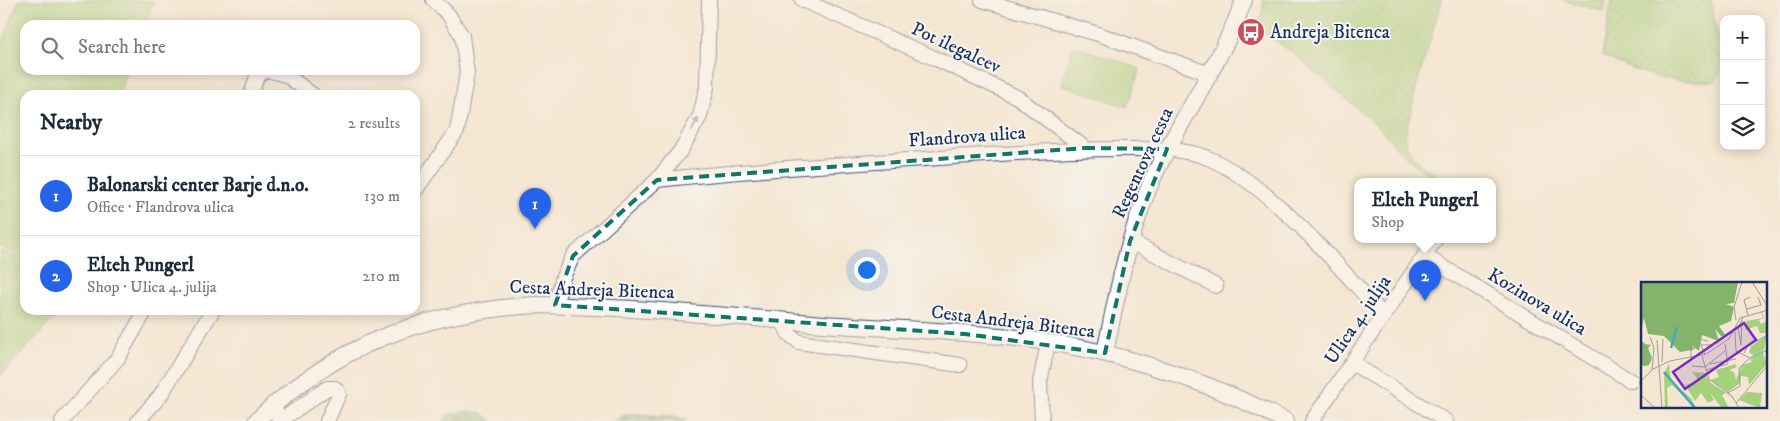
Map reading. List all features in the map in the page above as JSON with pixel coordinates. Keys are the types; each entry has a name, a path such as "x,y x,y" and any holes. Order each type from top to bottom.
{"street":[{"path":"420,184 457,131 466,73 462,36 448,14 433,0"},
{"path":"555,305 562,277 573,256 657,180 681,150 704,106 710,42 710,0"},
{"name":"Pot ilegalcev","path":"802,0 932,57 1017,97 1085,148"},
{"path":"982,0 1098,34 1210,74"},
{"name":"Regentova cesta","path":"1105,353 1130,240 1141,206 1167,149 1210,74 1234,27 1244,0"},
{"path":"253,90 260,75"},
{"path":"286,75 307,90"},
{"name":"Flandrova ulica","path":"657,180 724,172 1085,148 1167,149 1206,158 1239,175 1285,212 1384,316"},
{"path":"1130,240 1216,286"},
{"name":"Ulica 4. julija","path":"1312,421 1432,243"},
{"name":"Kozinova ulica","path":"1424,256 1631,380"},
{"name":"Cesta Andreja Bitenca","path":"256,421 273,404 335,361 356,349 416,325 469,311 555,305 782,320 1048,342 1105,353 1183,375 1238,397 1286,421"},
{"path":"62,421 118,358 143,315"},
{"path":"138,421 160,396 210,315"},
{"path":"782,320 789,334 799,342 960,365"},
{"path":"1042,421 1040,382 1048,342"},
{"path":"1352,363 1446,421"},
{"path":"273,404 280,421 327,388 336,388 339,394 337,402 326,421"}],"highlighted area":[{"path":"1085,148 1167,149 1130,241 1105,353 965,334 555,305 573,256 657,180"}],"green space":[{"path":"19,0 154,1 147,20 20,20 20,75 126,75 120,90 20,90 20,255 0,248 0,50"},
{"path":"1264,0 1442,0 1417,84 1405,137 1406,145 1414,158 1441,178 1433,178 1404,156 1378,126 1292,52 1262,32 1260,25"},
{"path":"1562,0 1606,0 1604,12"},
{"path":"1612,0 1711,0 1720,52 1720,74 1715,81 1685,81 1657,76 1629,68 1602,55"},
{"path":"1074,46 1140,69 1127,107 1061,84"},
{"path":"0,251 20,258 20,315 57,315 0,376"},
{"path":"469,411 482,413 492,421 443,421 449,414"},
{"path":"629,413 678,417 687,421 614,421"}],"place":[{"name":"Andreja Bitenca","path":"1251,32"},
{"name":"Balonarski center Barje d.n.o.","path":"535,229"},
{"name":"Elteh Pungerl","path":"1425,301"}]}
